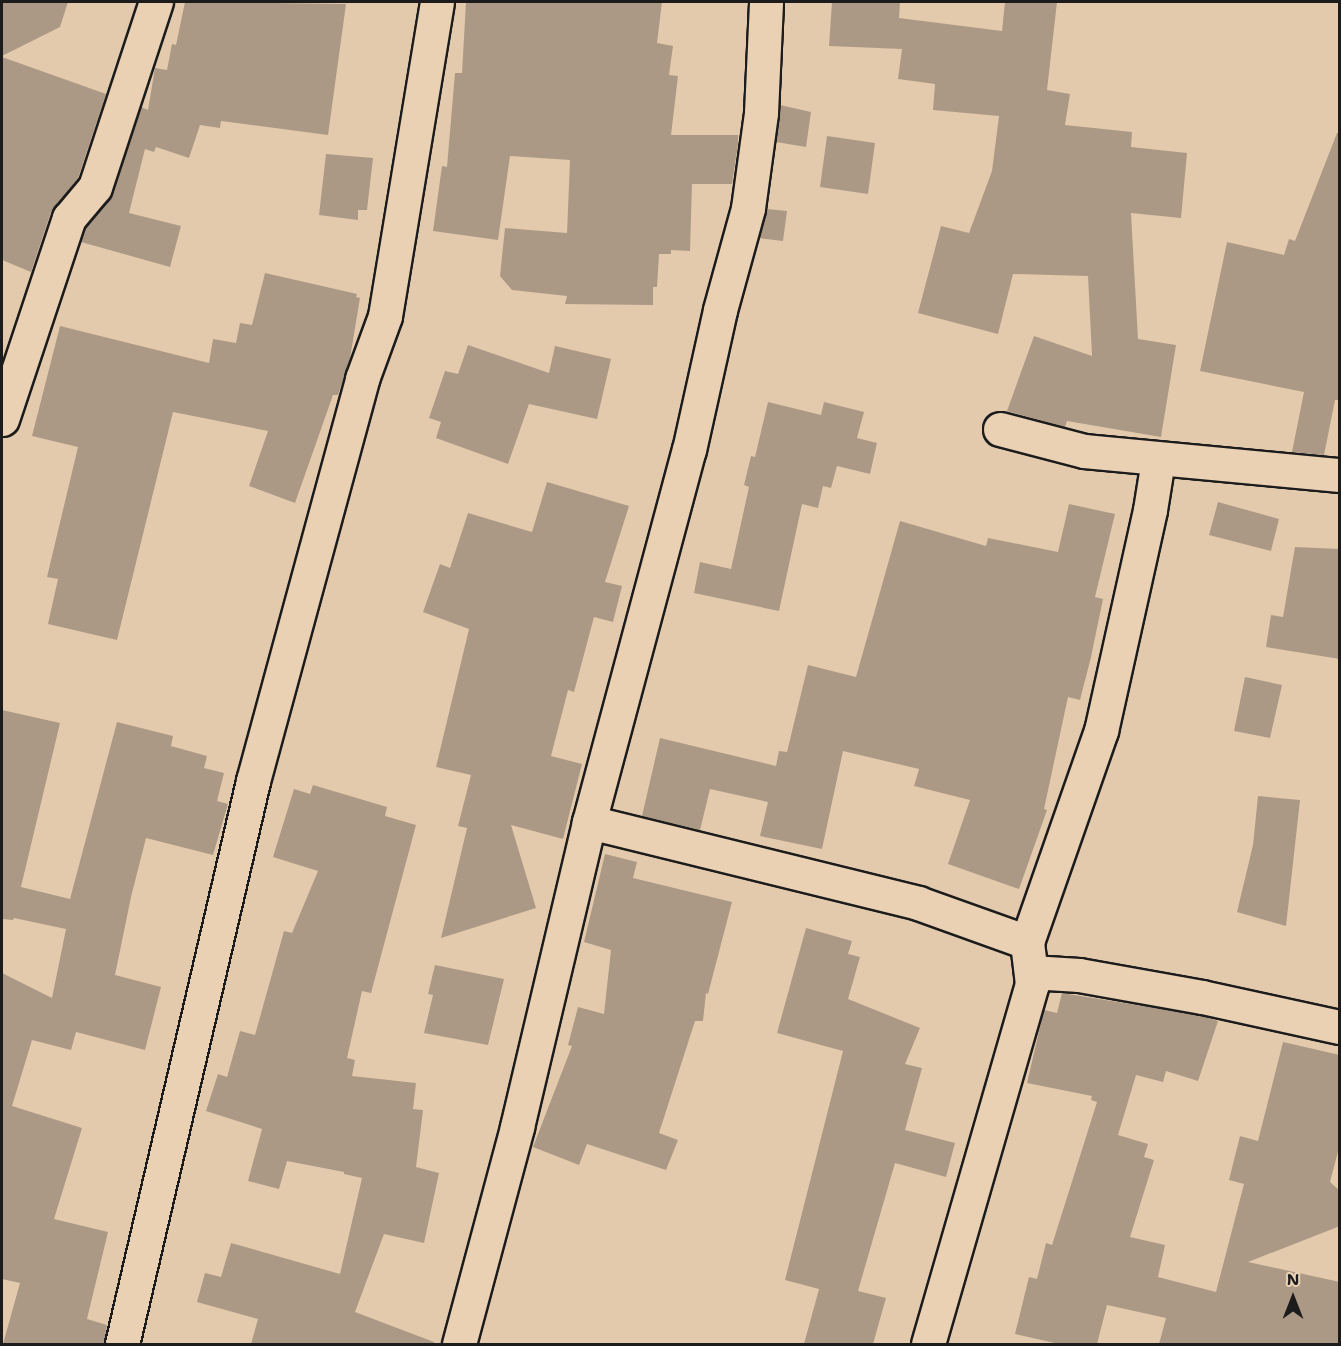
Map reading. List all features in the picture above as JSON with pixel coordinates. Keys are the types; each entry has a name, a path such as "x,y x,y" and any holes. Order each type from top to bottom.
{"street":[{"path":"2,419 69,218 95,188 156,2"},
{"path":"122,1344 253,781 362,379 385,316 437,2"},
{"path":"459,1344 517,1127 589,822 689,450 720,310 748,208 761,113 766,2"},
{"path":"1000,429 1084,452 1340,475"},
{"path":"928,1344 1032,984 1029,957 1101,731 1150,510 1158,460"},
{"path":"589,822 918,903 1029,957 1090,977 1202,997 1340,1027"}],"building":[{"path":"2,2 68,2 60,27 2,56"},
{"path":"185,2 346,4 328,135 221,121 220,128 200,125 189,158 156,147 154,152 145,149 129,213 181,226 170,267 81,242 86,227 113,193 141,107 148,110 155,68 167,70 172,44 176,45"},
{"path":"466,2 662,2 657,43 673,46 669,75 678,76 671,135 738,135 738,144 732,184 692,184 690,251 671,250 671,254 659,254 657,287 653,287 653,305 565,304 567,296 512,290 500,276 505,228 567,233 570,160 510,156 498,240 433,231 442,166 447,167 455,73 462,73"},
{"path":"832,2 900,2 899,18 1002,31 1005,2 1057,2 1047,90 1070,94 1065,125 1132,132 1131,147 1187,153 1181,218 1131,213 1138,339 1176,345 1161,437 1067,421 1065,427 1007,411 1034,336 1092,356 1088,276 1013,274 998,334 918,313 941,226 969,233 992,171 999,116 933,110 935,84 898,79 902,49 829,46"},
{"path":"2,57 106,94 78,178 51,212 31,272 2,260"},
{"path":"780,105 811,112 806,147 776,142"},
{"path":"1337,133 1340,133 1340,400 1335,400 1324,455 1292,452 1304,392 1200,371 1227,242 1284,255 1289,239 1295,241"},
{"path":"827,136 875,143 868,194 820,187"},
{"path":"326,154 373,158 367,210 358,210 358,220 319,215"},
{"path":"767,209 787,211 783,241 759,238"},
{"path":"265,273 357,294 356,297 360,298 350,358 338,395 333,395 295,503 249,486 268,431 173,412 117,640 48,624 58,579 47,577 78,447 32,436 60,326 209,363 213,339 236,343 240,323 252,325"},
{"path":"468,345 549,373 555,346 611,359 597,419 529,404 508,464 436,438 441,422 429,418 445,371 458,374"},
{"path":"768,402 821,415 824,402 864,412 857,438 877,443 870,474 837,466 831,488 823,486 818,508 802,504 779,611 694,593 700,562 731,569 749,487 744,485 751,456 755,457"},
{"path":"547,482 629,506 605,582 622,586 613,622 594,617 574,692 568,690 551,756 582,764 563,839 511,825 536,908 441,938 467,828 458,826 471,775 436,767 469,629 423,612 440,564 450,568 468,513 532,532"},
{"path":"1218,502 1279,519 1271,551 1209,535"},
{"path":"1069,504 1115,514 1095,597 1103,599 1080,700 1068,697 1044,809 1047,810 1019,889 948,864 970,800 914,786 919,769 843,751 822,849 760,836 768,802 710,789 700,830 642,816 660,738 776,766 779,751 787,752 808,665 856,677 900,521 986,546 988,538 1058,552"},
{"path":"1295,547 1340,549 1340,659 1266,647 1271,615 1283,617"},
{"path":"1245,677 1282,685 1270,738 1234,731"},
{"path":"2,710 60,723 21,887 70,899 117,722 173,736 171,746 207,756 204,768 224,773 217,801 228,804 213,855 146,838 115,975 161,987 145,1050 76,1032 71,1050 32,1040 12,1106 82,1128 54,1219 108,1232 87,1319 107,1325 104,1344 3,1344 20,1283 2,1279 2,973 52,998 66,929 14,918 13,920 2,919"},
{"path":"313,785 387,807 385,816 416,825 371,993 362,991 347,1058 355,1060 352,1076 416,1083 413,1109 423,1110 416,1167 439,1173 424,1243 384,1234 355,1312 434,1342 434,1344 251,1344 258,1319 197,1302 205,1273 221,1277 231,1243 340,1274 362,1178 344,1174 344,1172 287,1161 279,1189 248,1181 262,1129 206,1111 218,1074 227,1077 240,1031 255,1035 284,931 292,933 318,871 273,857 294,789 310,794"},
{"path":"1258,796 1300,800 1286,926 1237,912 1253,845"},
{"path":"605,854 637,862 633,878 732,902 708,994 706,993 703,1021 695,1021 659,1133 678,1140 666,1170 587,1144 579,1165 533,1147 572,1046 568,1045 578,1007 604,1014 611,950 584,942"},
{"path":"806,928 852,941 848,954 860,957 848,999 920,1028 905,1064 922,1068 905,1130 955,1143 946,1177 895,1163 858,1291 886,1298 873,1344 804,1344 819,1289 785,1280 843,1051 777,1033"},
{"path":"435,965 504,979 488,1045 424,1033 433,995 428,994"},
{"path":"1062,993 1198,1015 1218,1021 1198,1081 1166,1071 1163,1082 1136,1075 1118,1135 1148,1144 1144,1157 1154,1160 1130,1237 1165,1245 1158,1277 1216,1292 1244,1184 1229,1180 1240,1136 1258,1141 1283,1042 1340,1055 1340,1144 1330,1182 1340,1191 1340,1226 1248,1262 1340,1282 1340,1344 1159,1344 1166,1318 1107,1305 1097,1344 1059,1344 1015,1334 1029,1277 1037,1279 1046,1243 1052,1245 1097,1102 1091,1100 1092,1096 1027,1083 1044,1010 1057,1013"}]}
